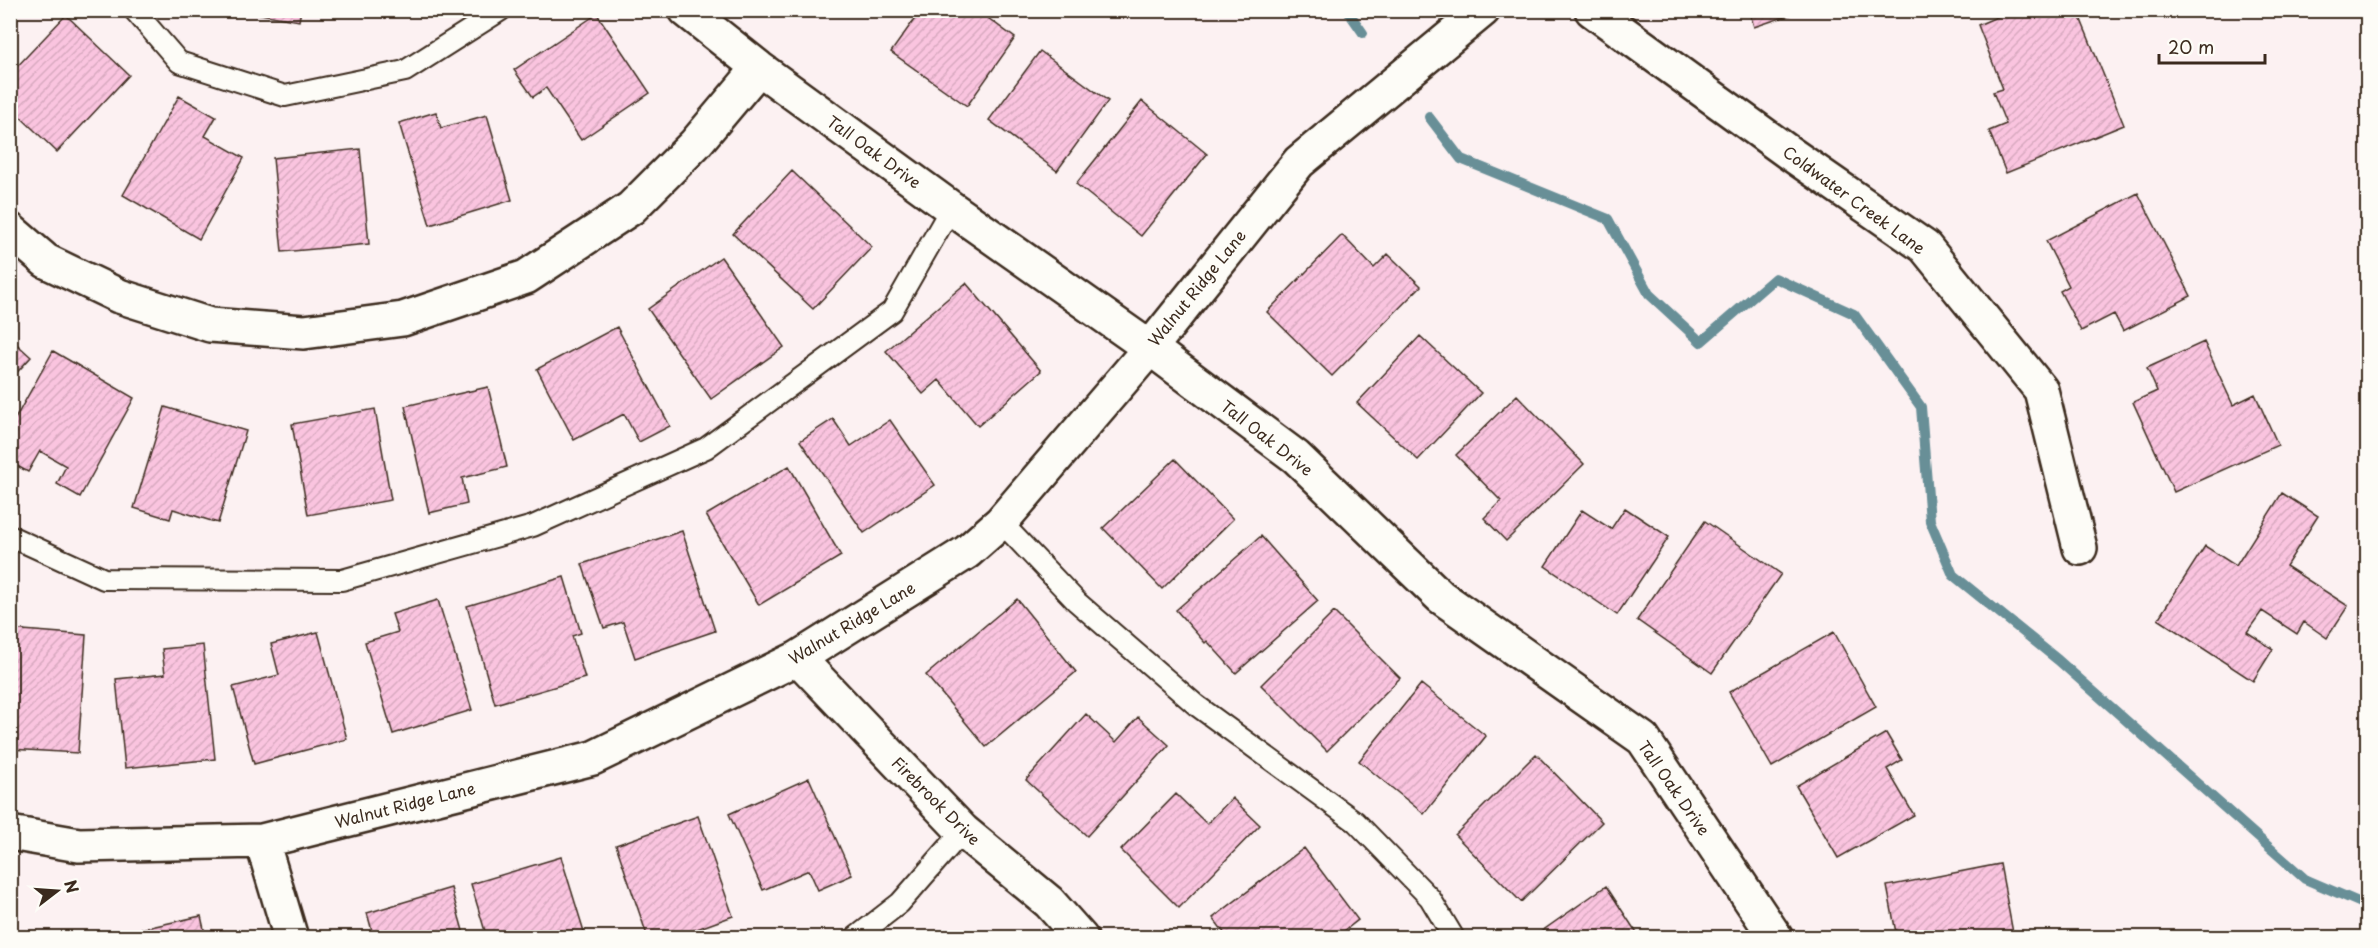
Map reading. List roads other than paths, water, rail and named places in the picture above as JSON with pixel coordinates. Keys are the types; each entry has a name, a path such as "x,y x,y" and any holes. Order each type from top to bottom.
{"street":[{"name":"Tall Oak Drive","path":"686,10 759,68 951,208 1150,348 1296,457 1441,597 1642,739 1776,938"},
{"name":"Walnut Ridge Lane","path":"10,833 79,845 262,841 593,758 798,658 967,552 1000,522 1150,348 1299,162 1483,10"},
{"name":"Coldwater Creek Lane","path":"1592,10 1788,152 1925,247 2041,390 2080,548"},
{"path":"10,230 46,261 119,296 210,325 304,333 403,319 526,277 631,208 695,144 759,68"},
{"name":"Firebrook Drive","path":"798,658 963,831 1049,902 1081,938"},
{"path":"262,841 291,938"}],"lane":[{"path":"134,10 178,62 285,96 405,71 501,10"},
{"path":"10,536 104,579 342,580 533,526 706,448 892,311 951,208"},
{"path":"1000,522 1077,602 1197,705 1356,822 1430,898 1454,938"},
{"path":"855,938 900,903 963,831"}],"waterway":[{"path":"1347,10 1363,33"},
{"path":"1429,117 1461,159 1608,219 1649,294 1701,342 1775,278 1854,314 1921,407 1930,521 1953,575 2058,660 2305,879 2368,906"}]}
